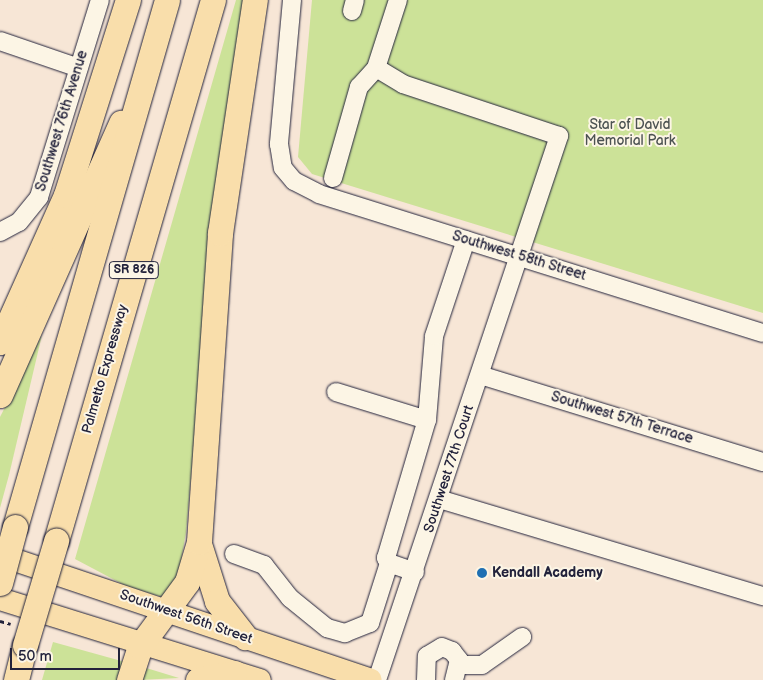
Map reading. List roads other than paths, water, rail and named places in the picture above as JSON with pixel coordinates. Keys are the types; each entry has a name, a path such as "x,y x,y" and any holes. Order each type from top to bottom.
{"highway":[{"path":"0,342 66,195 128,0"},
{"name":"SR 826","path":"0,583 167,0"},
{"name":"Palmetto Expressway","path":"16,680 213,0"},
{"path":"129,680 140,646 187,582 199,542 220,233 255,0"},
{"path":"0,395 59,268 108,144 140,94"},
{"path":"199,542 210,589 223,613 245,637"},
{"path":"198,680 234,673"}],"main road":[{"name":"Southwest 56th Street","path":"0,555 371,680"},
{"path":"0,599 140,646 260,680"}],"street":[{"name":"Southwest 76th Avenue","path":"3,232 26,216 39,197 100,0"},
{"name":"Southwest 58th Street","path":"292,0 279,134 283,168 311,191 763,333"},
{"path":"333,178 359,87 376,68 398,0"},
{"path":"0,41 79,68"},
{"name":"Southwest 77th Court","path":"376,68 404,84 559,136 415,572 377,680"},
{"path":"234,554 264,565 290,598 327,628 345,633 370,623 389,563 387,552 427,420 434,336 466,240"},
{"name":"Southwest 57th Terrace","path":"480,375 763,462"},
{"path":"336,392 427,420"},
{"path":"439,499 763,596"},
{"path":"389,563 415,572"},
{"path":"426,680 424,662 436,648 452,651 457,673 482,665 522,637"}],"place":[{"name":"Kendall Academy","path":"482,573"}],"park label":[{"name":"Star of David Memorial Park","path":"630,134"}]}
